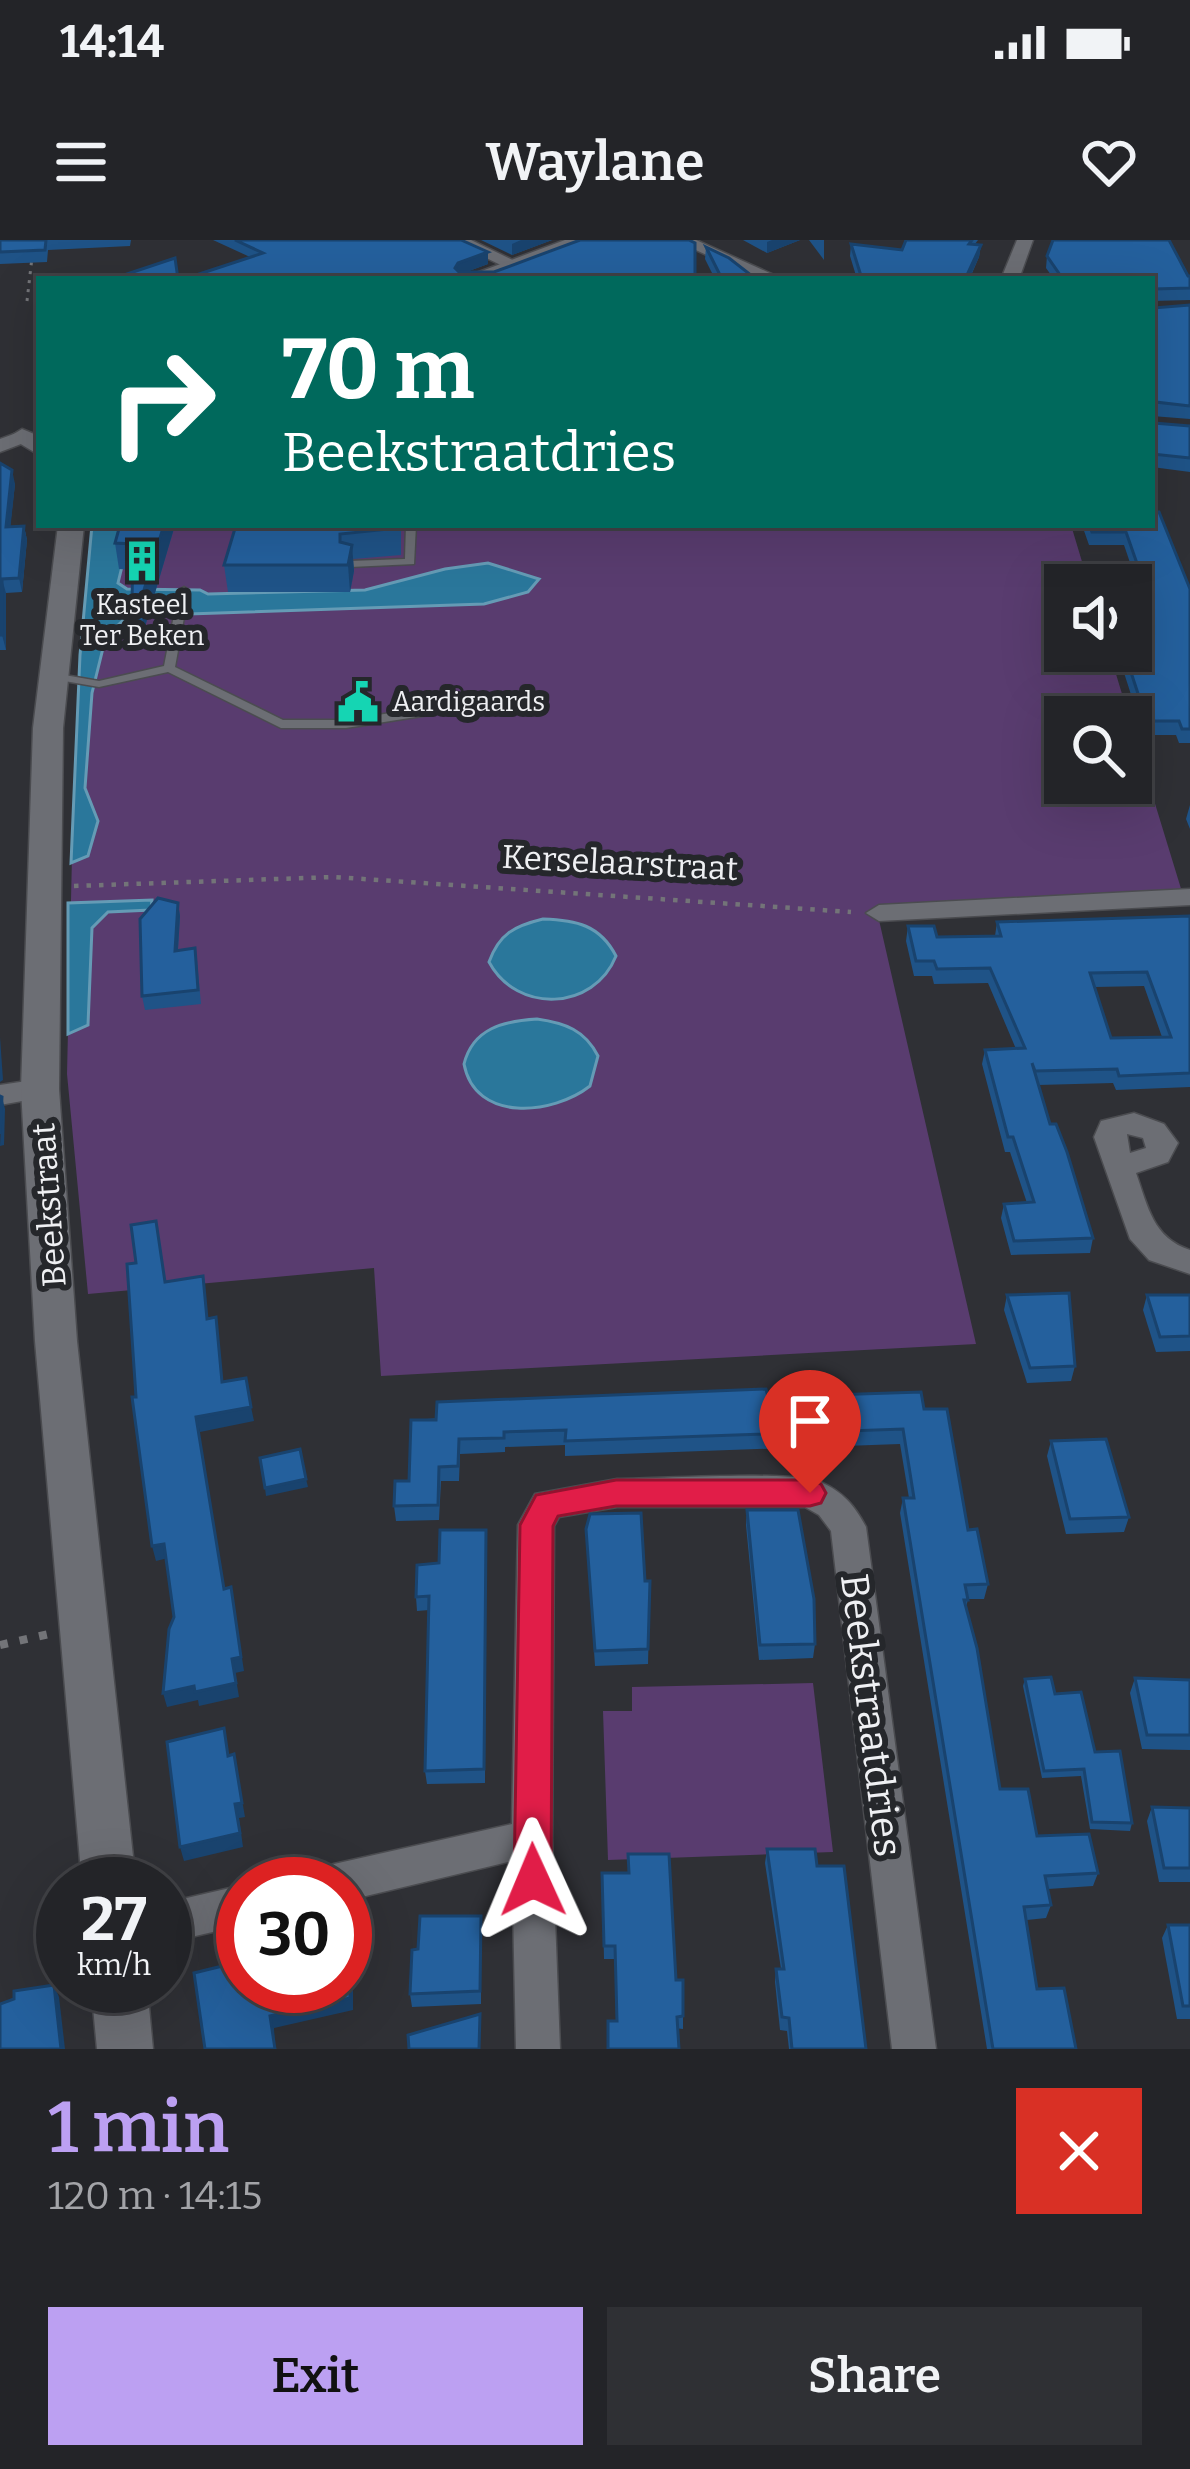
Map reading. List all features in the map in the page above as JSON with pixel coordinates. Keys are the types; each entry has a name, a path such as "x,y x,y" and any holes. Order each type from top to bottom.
{"street":[{"path":"457,240 513,264"},
{"path":"479,276 586,240"},
{"path":"682,240 767,276"},
{"path":"1011,276 1025,240"},
{"name":"Beekstraat","path":"71,528 53,676 46,888 20,1092 106,1857"},
{"path":"879,913 1190,897"},
{"path":"1121,1167 1141,1231 1160,1252 1190,1262"},
{"name":"Beekstraatdries","path":"538,2049 532,1838 536,1525 548,1504 616,1493 810,1493 832,1505 848,1527 914,2049"},
{"path":"372,1875 532,1838"},
{"path":"122,2013 125,2049"}],"lane":[{"path":"350,564 410,562 411,528"},
{"path":"169,668 184,590"},
{"path":"53,676 99,684 169,668 280,724 346,724 434,710"}],"path":[{"path":"27,301 34,240"},
{"name":"Kerselaarstraat","path":"46,888 334,877 879,913"},
{"path":"0,1645 82,1627"}],"shaded area":[{"path":"92,528 1072,528 1083,564 1044,564 1044,672 1115,672 1123,696 1044,696 1044,804 1152,804 1152,794 1186,905 879,920 976,1344 381,1376 374,1268 88,1294 67,1074 74,769"},
{"path":"813,1683 833,1852 608,1860 603,1711 632,1711 632,1687"}],"water":[{"path":"92,528 131,528 118,583 127,589 208,594 365,590 488,563 539,579 528,592 484,604 128,616 106,636 92,693 85,788 98,821 88,856 71,863 80,655"},
{"path":"152,900 151,910 108,912 92,928 88,1025 68,1034 68,903"},
{"path":"543,919 586,926 610,946 616,956 591,987 574,996 536,997 518,991 489,962 509,933"},
{"path":"537,1019 573,1029 593,1047 598,1056 590,1086 537,1107 499,1105 483,1096 471,1083 464,1064 475,1042 491,1029"}],"building":[{"path":"0,240 46,240 45,250 0,252"},
{"path":"235,240 461,240 488,252 458,263 459,272 494,272 580,240 689,240 695,243 695,276 193,276 263,253"},
{"path":"906,240 972,240 969,244 981,245 966,276 861,276 851,244 902,250"},
{"path":"1053,240 1169,240 1190,276 1190,288 1155,289 1155,276 1043,276 1060,275 1047,256"},
{"path":"706,247 752,276 720,276"},
{"path":"175,258 178,276 121,276"},
{"path":"1190,305 1190,406 1155,402 1155,308"},
{"path":"1155,423 1190,426 1190,458 1155,454"},
{"path":"0,463 12,470 6,527 24,526 19,578 2,579 2,635 0,635"},
{"path":"1155,512 1159,512 1190,589 1190,729 1182,729 1179,721 1152,721 1152,696 1139,696 1131,672 1152,672 1152,564 1137,564 1126,532 1092,532 1090,528 1155,528"},
{"path":"119,528 163,528 140,603 132,602 133,544 115,543"},
{"path":"235,528 399,528 340,534 340,542 352,545 348,565 224,565"},
{"path":"158,898 178,903 175,951 195,948 198,990 142,996 140,919"},
{"path":"1190,916 1190,1073 1119,1076 1117,1069 1035,1071 1032,1063 1050,1124 1056,1124 1067,1152 1093,1238 1014,1241 1004,1204 1034,1202 1013,1137 1008,1137 985,1050 1025,1048 990,968 937,969 934,961 916,961 908,926 934,926 937,937 1001,936 997,922","holes":["1147,972 1171,1037 1111,1038 1090,973"]},
{"path":"156,1221 165,1282 203,1276 207,1319 216,1317 222,1382 246,1378 251,1407 196,1417 224,1589 231,1587 241,1657 232,1659 236,1683 195,1692 194,1686 163,1693 174,1617 164,1544 152,1546 132,1397 136,1397 127,1264 136,1263 131,1225"},
{"path":"1069,1293 1075,1366 1030,1368 1007,1295"},
{"path":"1147,1295 1190,1295 1190,1336 1160,1337"},
{"path":"766,1389 768,1397 921,1392 924,1409 947,1409 968,1530 977,1529 988,1584 965,1585 968,1600 964,1600 977,1648 1000,1789 1028,1789 1037,1836 1089,1834 1098,1873 1045,1876 1051,1905 1024,1907 1037,1989 1064,1988 1076,2049 993,2049 903,1498 914,1498 903,1429 565,1441 566,1430 504,1432 504,1438 459,1439 458,1466 439,1467 438,1505 394,1506 395,1481 409,1481 411,1420 436,1420 437,1402"},
{"path":"1106,1439 1129,1517 1070,1519 1051,1441"},
{"path":"300,1449 306,1479 265,1488 260,1458"},
{"path":"747,1510 798,1510 814,1599 815,1644 760,1645"},
{"path":"641,1513 645,1581 650,1581 648,1649 595,1651 586,1529 590,1514"},
{"path":"440,1530 486,1530 484,1769 425,1771 429,1596 416,1597 417,1565 439,1563"},
{"path":"1051,1677 1055,1694 1081,1692 1095,1752 1120,1751 1132,1823 1092,1822 1084,1769 1044,1771 1025,1679"},
{"path":"1135,1678 1190,1680 1190,1735 1147,1735"},
{"path":"224,1728 228,1756 234,1754 242,1803 235,1804 240,1833 180,1847 167,1742"},
{"path":"1152,1807 1190,1808 1190,1868 1164,1868"},
{"path":"767,1849 815,1849 817,1866 844,1866 866,2049 792,2049 776,1969 784,1969"},
{"path":"628,1854 669,1854 676,1980 683,1980 683,2016 677,2017 679,2049 608,2049 608,2021 617,2021 615,1946 604,1946 602,1873 629,1873"},
{"path":"420,1916 481,1916 480,1991 410,1994 412,1950 418,1949"},
{"path":"1168,1925 1190,1925 1190,2006 1183,2006"},
{"path":"216,1968 216,2013 283,2013 270,2016 275,2049 205,2049 194,1973"},
{"path":"36,1988 36,2013 57,2013 61,2049 0,2049 0,2004 14,1999 14,1991"},
{"path":"480,2014 479,2049 409,2049 408,2035"}],"place":[{"name":"Kasteel Ter Beken","path":"142,561"},
{"name":"Aardigaards","path":"358,702"}],"route":[{"path":"533,1880 536,1525 548,1504 616,1493 810,1493"}]}
